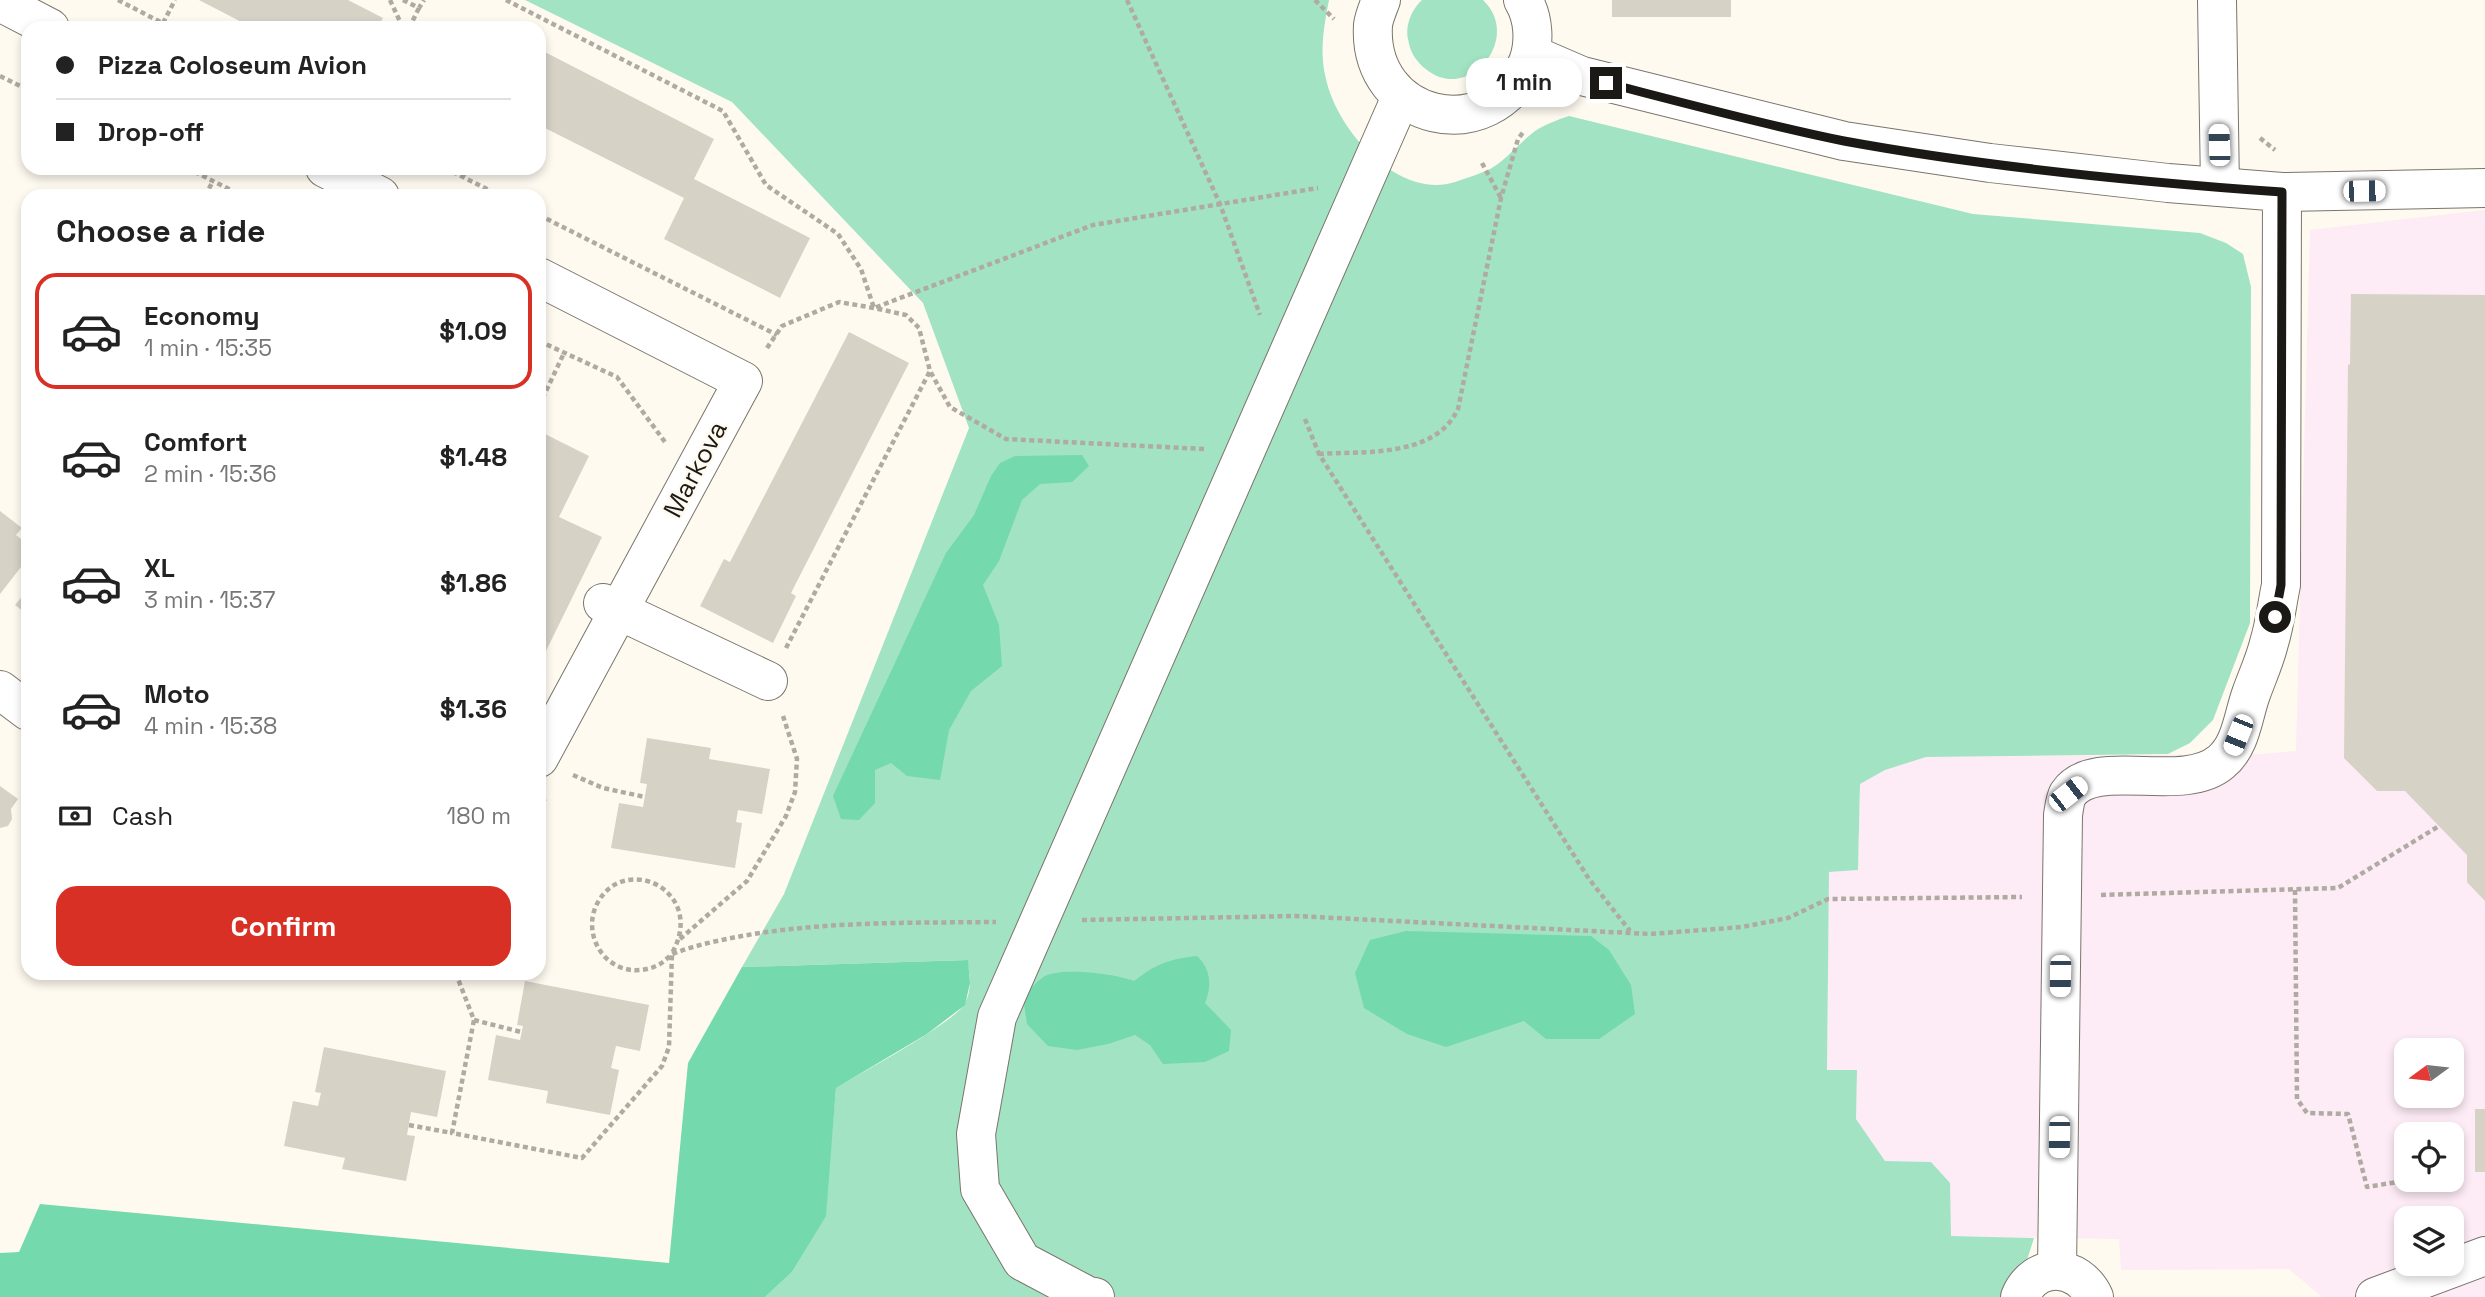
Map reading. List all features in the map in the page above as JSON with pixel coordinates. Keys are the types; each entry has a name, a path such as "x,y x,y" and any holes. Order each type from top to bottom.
{"street":[{"path":"1381,0 1373,23 1373,50 1383,76 1401,97 1424,111 1451,116 1478,112 1502,99 1520,79 1531,54 1533,29 1524,0"},
{"path":"2217,0 2220,187"},
{"path":"0,2 37,21"},
{"path":"1531,54 1582,76 1844,141 1990,163 2282,192 2485,188"},
{"path":"1095,1297 1088,1296 1022,1261 980,1189 976,1134 997,1017 1401,97"},
{"path":"339,175 366,189"},
{"path":"2057,1270 2063,815 2068,794 2086,780 2107,776 2197,775 2211,770 2224,761 2240,731 2269,643 2281,585 2282,192"},
{"path":"546,281 743,381"},
{"name":"Markova","path":"553,774 611,607 743,381"},
{"path":"611,607 768,681"},
{"path":"0,690 21,705"},
{"path":"2375,1297 2485,1255"},
{"path":"2020,1297 2030,1281 2042,1273 2057,1270 2073,1273 2085,1282 2094,1297"}],"path":[{"path":"118,0 159,21"},
{"path":"164,21 175,0"},
{"path":"390,0 400,21"},
{"path":"403,0 419,8"},
{"path":"412,21 424,0"},
{"path":"506,0 723,111 766,185 838,234 861,269 874,308"},
{"path":"1127,0 1220,204 1282,367 1320,454 1589,879 1631,933"},
{"path":"1315,0 1338,22"},
{"path":"0,76 21,86"},
{"path":"2219,124 2249,122 2258,137 2277,152"},
{"path":"1320,454 1401,448 1436,436 1452,420 1458,409 1501,198 1518,139 1525,129"},
{"path":"1482,163 1501,198"},
{"path":"201,175 229,189"},
{"path":"458,175 487,189"},
{"path":"209,189 213,181"},
{"path":"874,308 1093,226 1324,187"},
{"path":"546,219 776,335"},
{"path":"743,381 782,327 839,302 906,315 919,328 930,371 950,407 1006,439 1209,449"},
{"path":"546,344 617,377 667,444"},
{"path":"546,391 564,353"},
{"path":"680,940 680,911 673,898 656,884 634,880 620,883 607,890 598,902 592,931 596,945 611,962 632,970 647,969 661,963 672,953 680,940 747,881 786,816 795,792 797,759 768,681 930,371"},
{"path":"546,792 553,774 645,797"},
{"path":"672,953 742,936 832,925 1296,916 1650,934 1742,927 1788,918 1828,899 2061,897 2338,888 2439,826"},
{"path":"2295,890 2297,1099 2307,1114 2348,1114 2367,1187 2394,1182"},
{"path":"409,1125 582,1158 662,1066 669,1046 674,963 672,953"},
{"path":"452,1133 474,1020 461,980"},
{"path":"474,1020 522,1032"}],"shaded area":[{"path":"2485,210 2485,1297 2322,1297 2289,1269 2121,1270 2119,1239 1951,1236 1931,1162 1885,1161 1856,1119 1857,1070 1827,1070 1829,872 1858,870 1860,784 1885,770 1925,757 2261,754 2296,751 2310,230"}],"green space":[{"path":"525,0 1329,0 1323,59 1332,99 1357,139 1373,156 1392,171 1412,181 1434,185 1455,182 1482,173 1502,160 1535,131 1569,116 1973,214 2200,233 2226,243 2243,254 2251,287 2250,623 2213,720 2190,743 2168,754 1926,757 1885,770 1860,784 1858,870 1829,872 1827,1070 1857,1070 1856,1119 1885,1161 1931,1162 1950,1183 1951,1236 2034,1238 2027,1260 2009,1279 2001,1297 765,1297 792,1272 825,1216 836,1088 906,1047 958,1012 969,993 967,960 742,967 784,894 969,428 923,303 732,102"},
{"path":"1422,0 1483,0 1494,15 1497,32 1494,48 1486,62 1474,72 1459,78 1443,78 1427,70 1412,52 1407,34 1412,13"},
{"path":"1082,455 1089,466 1072,482 1040,484 1022,500 999,561 983,585 999,625 1002,666 971,691 949,730 940,780 907,776 891,763 875,770 875,803 859,820 841,819 833,796 946,553 974,515 991,476 1000,463 1015,456"},
{"path":"1406,931 1591,936 1609,950 1631,985 1635,1014 1599,1039 1546,1039 1524,1021 1446,1047 1407,1034 1364,1008 1355,973 1370,940"},
{"path":"1197,956 1208,972 1209,990 1205,1003 1231,1030 1229,1051 1205,1062 1163,1064 1150,1045 1135,1035 1077,1050 1048,1046 1027,1024 1023,997 1039,980 1050,974 1087,972 1134,981 1163,963"},
{"path":"968,960 970,983 965,1005 927,1034 836,1088 826,1216 792,1272 765,1297 0,1297 0,1253 19,1252 40,1204 669,1263 688,1063 742,967"}],"building":[{"path":"199,0 348,0 383,18 382,21 240,21"},
{"path":"1612,0 1731,0 1731,17 1612,17"},
{"path":"546,53 714,139 694,179 810,238 780,298 664,239 684,198 546,129"},
{"path":"2351,294 2485,295 2485,901 2467,882 2467,855 2405,791 2377,791 2344,758"},
{"path":"849,332 909,363 791,593 796,596 773,643 700,606 724,559 730,562"},
{"path":"546,434 589,456 559,517 602,537 546,651"},
{"path":"0,511 21,527 16,535 21,539 21,567 0,594"},
{"path":"21,598 21,610 15,605"},
{"path":"647,738 711,748 709,759 770,769 762,814 738,810 736,822 742,823 735,868 611,848 619,803 643,807 647,784 640,783"},
{"path":"0,786 18,799 11,809 12,819 8,826 0,828"},
{"path":"525,981 649,1005 640,1051 616,1046 611,1068 619,1070 610,1115 546,1103 548,1091 488,1080 496,1035 520,1040 523,1026 517,1025"},
{"path":"324,1047 446,1071 437,1117 411,1112 407,1135 415,1136 406,1181 342,1169 345,1158 284,1146 293,1101 318,1106 321,1093 315,1092"},
{"path":"2475,1109 2485,1109 2485,1172 2475,1172"}],"route":[{"path":"1606,83 1844,141 1990,163 2168,183 2282,192 2281,585 2275,617"}]}
